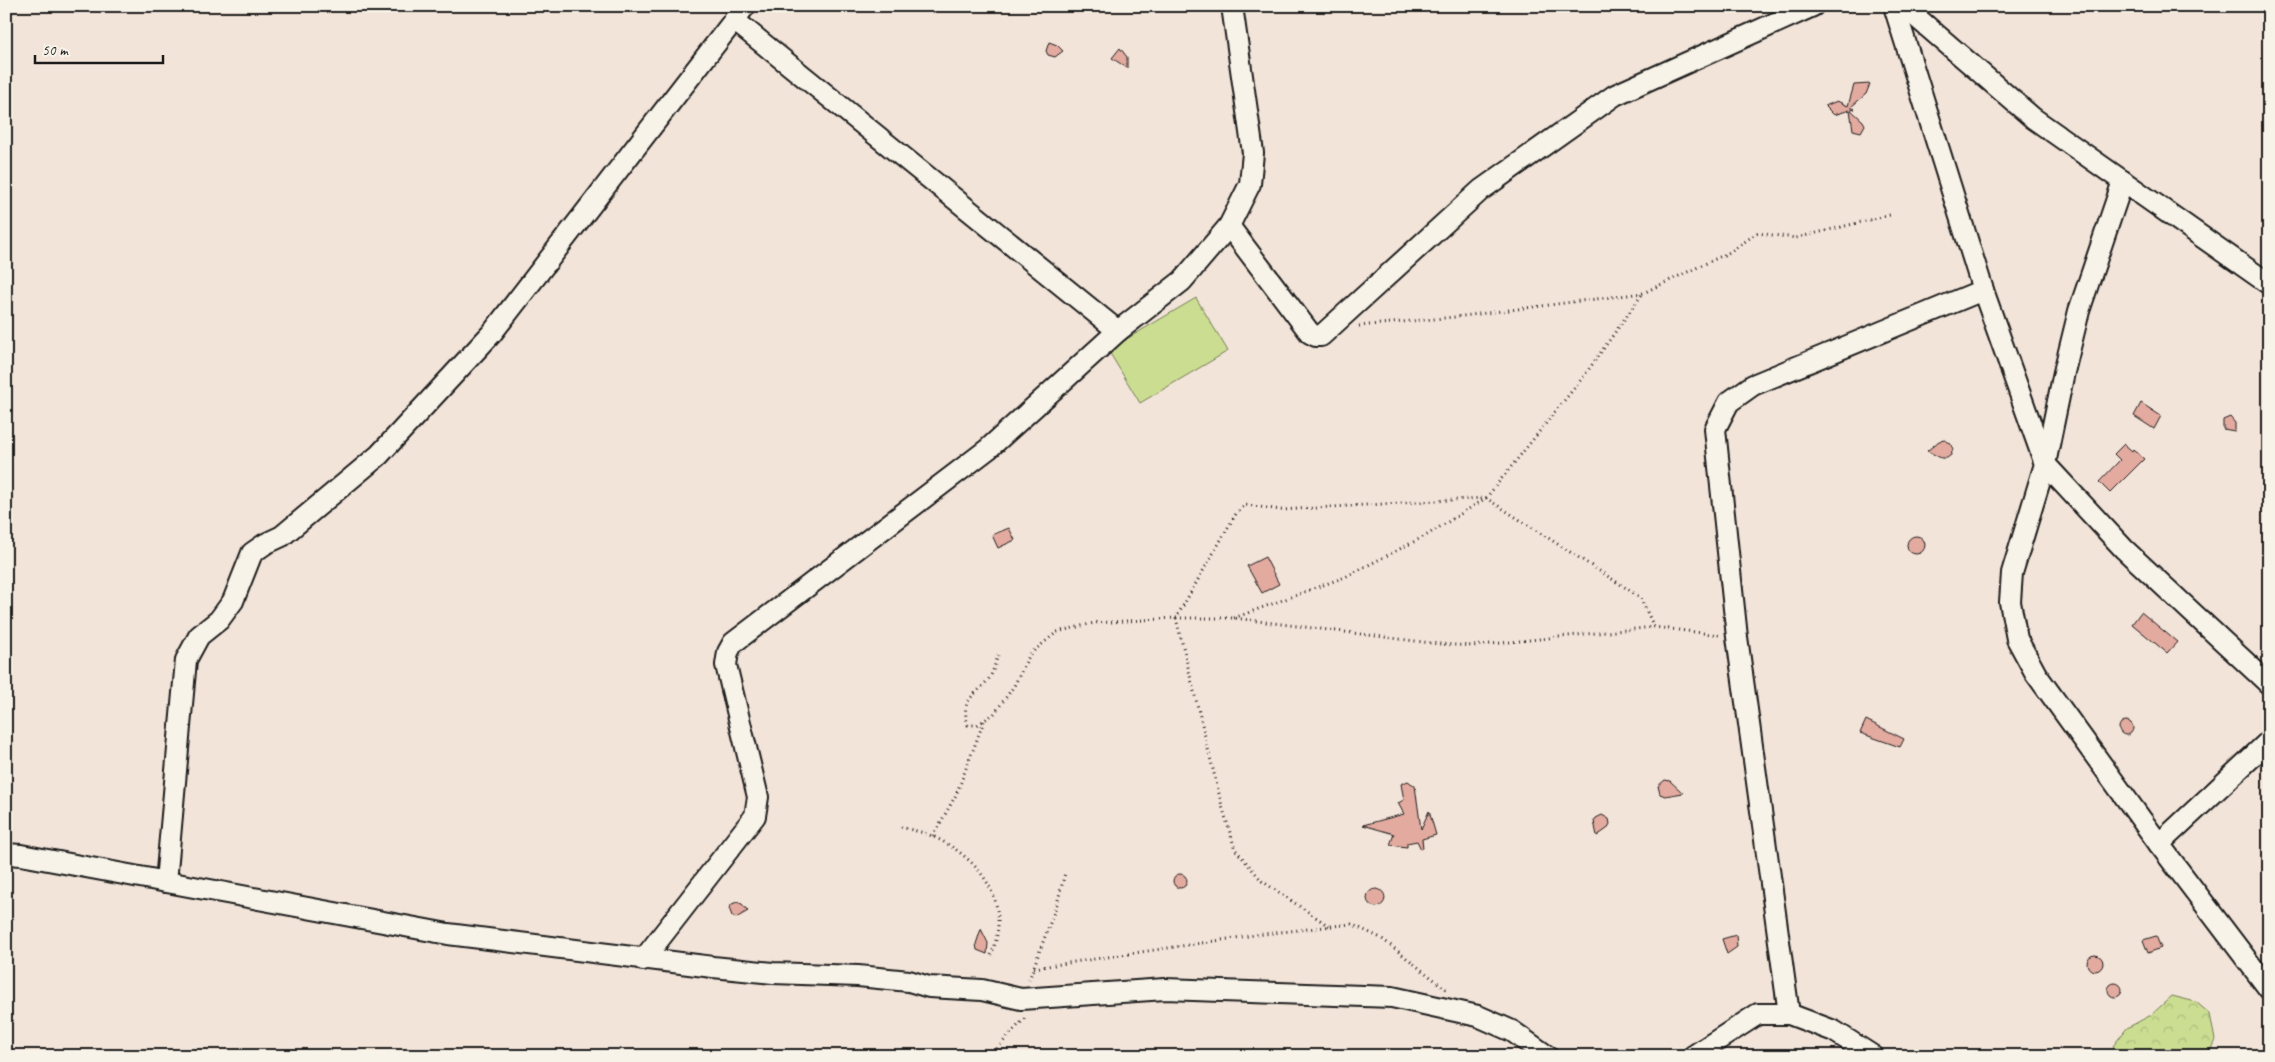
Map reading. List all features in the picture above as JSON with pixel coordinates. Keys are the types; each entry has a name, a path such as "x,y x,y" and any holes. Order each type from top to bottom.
{"street":[{"path":"643,960 755,816 758,796 726,665 728,652 733,643 988,449 1118,331 1182,281 1229,226 1250,184 1253,153 1232,6"},
{"path":"1229,226 1310,333 1322,336 1481,190 1589,112 1615,95 1813,6"},
{"path":"1903,11 2033,118 2269,284"},
{"path":"1903,11 1983,290 2045,464 2124,549 2269,684"},
{"path":"166,882 186,660 199,636 219,620 234,601 252,553 282,536 379,455 492,333 739,13 1118,331"},
{"path":"2123,181 2079,311 2045,464 2012,573 2010,602 2017,639 2036,674 2159,844 2269,989"},
{"path":"1789,1014 1737,637 1716,429 1729,402 1753,385 1983,290"},
{"path":"2159,844 2269,741"},
{"path":"6,854 448,934 643,960 773,973 858,976 929,987 982,990 1021,1000 1165,989 1392,997 1478,1016 1512,1031 1547,1056"},
{"path":"1693,1056 1758,1014 1789,1014 1834,1030 1873,1056"}],"path":[{"path":"1331,328 1455,317 1643,293 1730,252 1757,233 1796,238 1890,215"},
{"path":"1234,618 1345,576 1427,535 1486,498 1584,376 1643,293"},
{"path":"1329,926 1262,881 1235,849 1222,806 1176,618 1237,512 1246,505 1290,509 1486,498 1640,597 1654,627"},
{"path":"998,655 988,681 971,696 964,712 968,725 977,725 994,714 1014,686 1030,654 1057,632 1094,623 1176,618 1234,618 1429,643 1472,646 1654,627 1737,637"},
{"path":"933,836 956,795 984,720"},
{"path":"900,827 933,836 968,857 995,895 999,922 998,939 991,955"},
{"path":"1021,1000 1058,904 1065,873"},
{"path":"1034,968 1351,924 1381,938 1450,992"},
{"path":"990,1056 1043,998"}],"green space":[{"path":"1196,298 1228,351 1140,403 1108,350"},
{"path":"2172,996 2196,1002 2210,1014 2215,1040 2208,1056 2118,1056 2113,1046 2127,1028 2151,1015"}],"building":[{"path":"1049,42 1057,45 1063,51 1055,57 1048,55 1046,51"},
{"path":"1120,48 1127,57 1127,68 1112,58"},
{"path":"1870,84 1866,94 1851,107 1855,109 1851,110 1865,125 1861,132 1853,130 1850,110 1834,115 1825,106 1837,101 1848,106 1854,85"},
{"path":"2141,403 2161,416 2154,429 2134,416"},
{"path":"2230,417 2235,423 2235,431 2223,429 2223,420"},
{"path":"1945,440 1950,443 1953,449 1951,455 1947,458 1941,458 1927,451 1939,441"},
{"path":"2124,444 2144,459 2110,493 2099,482 2120,460 2114,454"},
{"path":"1009,528 1015,540 998,548 992,535"},
{"path":"1916,536 1922,539 1925,545 1922,551 1916,554 1910,551 1907,545 1910,539"},
{"path":"1265,557 1279,584 1262,593 1247,566"},
{"path":"2141,612 2177,642 2167,653 2132,624"},
{"path":"1866,720 1904,739 1900,747 1860,733"},
{"path":"2123,721 2129,721 2133,728 2129,735 2123,735 2119,731 2119,725"},
{"path":"1665,780 1670,781 1683,793 1665,796 1660,794 1658,786"},
{"path":"1408,781 1415,786 1421,829 1429,811 1436,835 1422,839 1423,848 1421,849 1417,841 1407,843 1407,847 1390,845 1394,834 1363,825 1404,814 1398,803 1404,800 1401,784"},
{"path":"1602,815 1609,819 1610,824 1607,829 1597,836 1594,821"},
{"path":"1177,874 1183,874 1187,881 1183,888 1177,888 1173,884 1173,878"},
{"path":"1376,889 1382,892 1385,898 1382,904 1376,907 1370,904 1367,898 1370,892"},
{"path":"737,902 742,904 748,911 736,918 732,916 729,908"},
{"path":"981,929 988,943 987,954 977,950 976,944"},
{"path":"1736,935 1737,947 1727,954 1722,939"},
{"path":"2156,936 2161,948 2148,953 2143,940"},
{"path":"2095,955 2101,957 2103,963 2101,969 2095,971 2089,969 2087,963 2089,957"},
{"path":"2112,983 2118,983 2122,990 2118,997 2112,997 2108,993 2108,987"}]}
